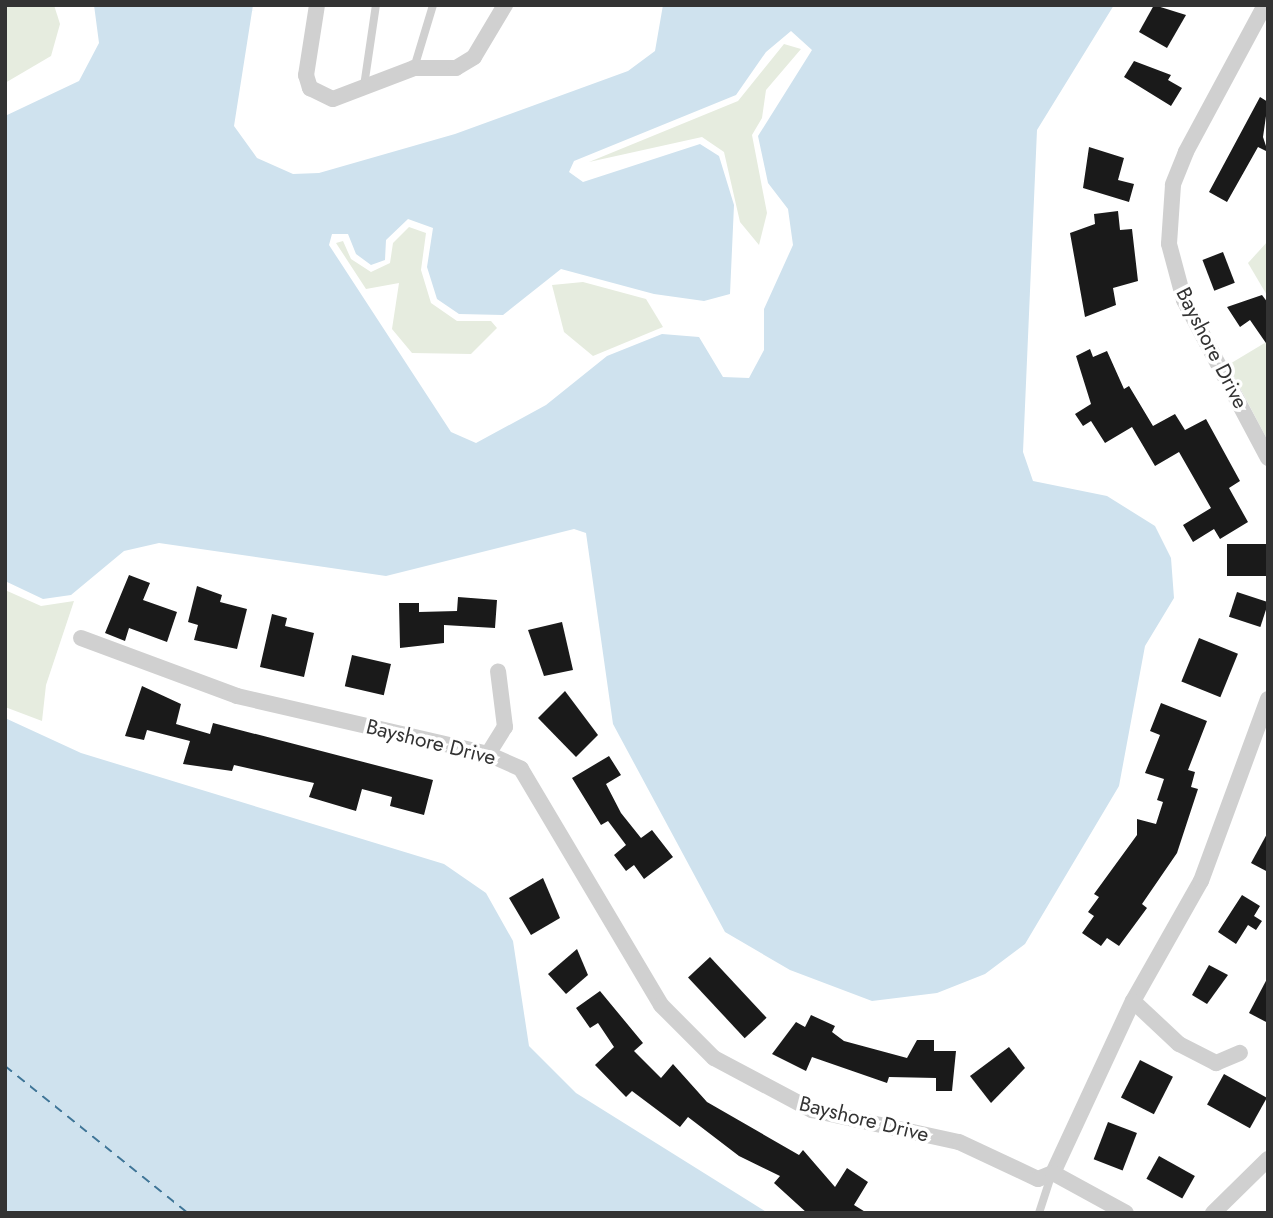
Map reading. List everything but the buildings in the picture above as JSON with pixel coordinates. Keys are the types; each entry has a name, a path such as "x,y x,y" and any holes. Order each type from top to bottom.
{"street":[{"path":"317,5 310,88 333,99 414,68 456,68 474,57 505,5"},
{"name":"Bayshore Drive","path":"1265,5 1186,152 1173,185 1169,244 1184,300 1268,458"},
{"name":"Bayshore Drive","path":"81,638 237,696 488,754 534,782 661,1005 714,1058 812,1110 959,1142 1038,1179 1053,1173"},
{"path":"488,754 505,727 498,671"},
{"path":"1126,1213 1053,1173 1133,1001 1201,881 1266,707"},
{"path":"1133,1001 1179,1044 1216,1063 1240,1053"},
{"path":"1213,1213 1268,1158"}],"lane":[{"path":"364,86 376,5"},
{"path":"414,68 433,5"},
{"path":"1039,1213 1053,1173"}],"shaded area":[{"path":"5,5 54,5 60,24 51,56 5,83"},
{"path":"784,44 801,49 766,90 762,118 752,135 767,213 759,245 740,222 724,152 702,137 589,162 738,101"},
{"path":"409,227 426,233 421,270 431,303 457,321 491,321 497,328 471,354 412,353 392,329 399,283 366,289 336,243 343,241 351,259 371,272 390,263 393,243"},
{"path":"1268,241 1268,297 1248,263"},
{"path":"583,282 646,299 663,327 593,356 564,332 552,285"},
{"path":"1268,341 1268,441 1228,365"},
{"path":"5,590 41,606 74,601 46,685 42,721 5,707"}],"water":[{"path":"94,5 253,5 234,126 257,158 293,174 319,173 455,134 628,71 655,51 663,5 1114,5 1037,130 1023,452 1033,481 1107,496 1155,526 1171,558 1174,598 1145,646 1119,786 1025,944 985,974 937,993 872,1001 790,970 725,932 613,724 586,533 574,529 386,576 159,543 124,551 71,595 43,599 5,581 5,116 79,81 99,43","holes":["791,31 812,50 758,136 768,183 788,209 793,245 764,309 764,350 749,378 723,377 699,337 662,334 607,356 546,405 476,443 451,432 329,245 332,234 348,234 356,254 371,265 385,260 386,240 408,219 433,228 427,267 437,299 459,314 503,315 561,269 654,294 704,301 730,294 734,205 719,156 700,144 583,182 569,172 574,161 736,95 766,52"]},
{"path":"5,718 81,753 444,864 486,893 513,941 529,1046 576,1093 768,1213 5,1213"}],"ferry route":[{"path":"5,1066 188,1213"}]}
